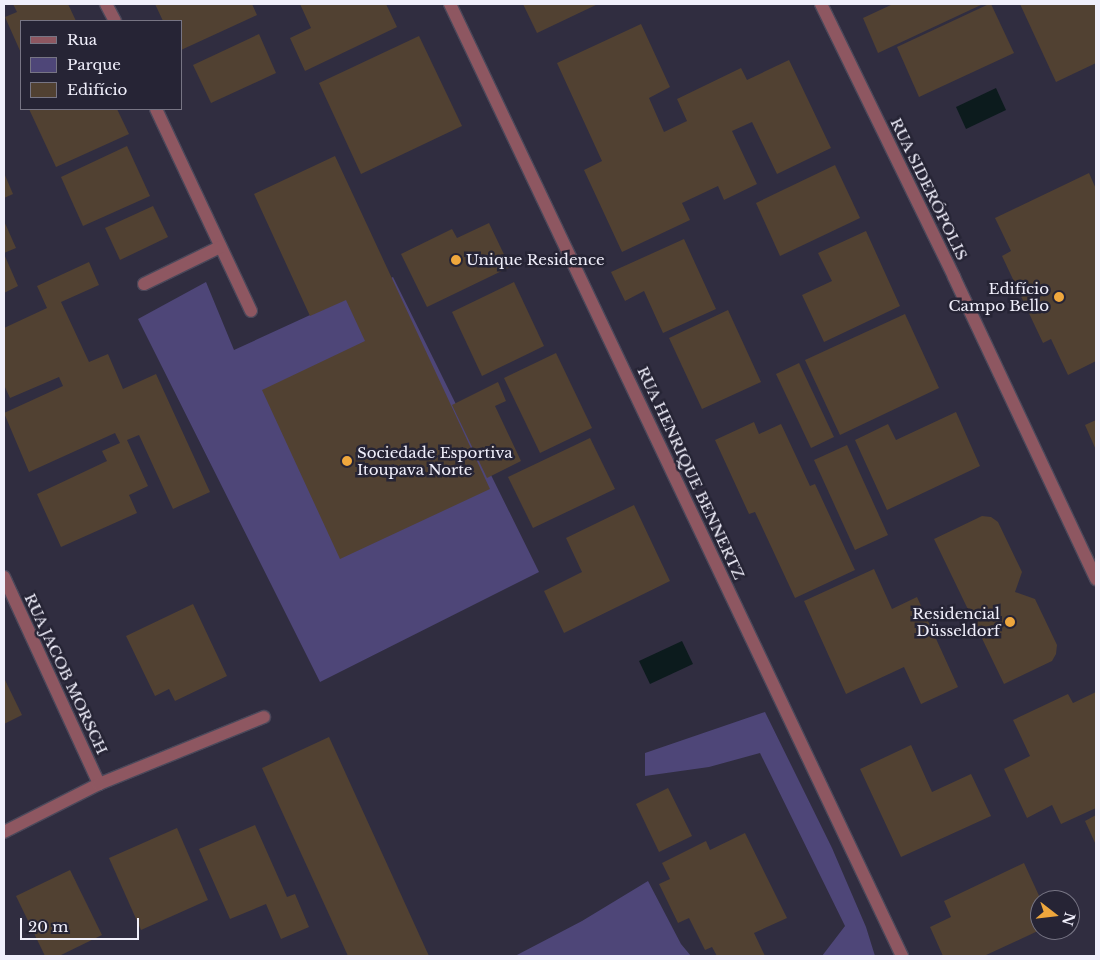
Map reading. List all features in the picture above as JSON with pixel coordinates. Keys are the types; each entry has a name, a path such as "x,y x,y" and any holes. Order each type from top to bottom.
{"street":[{"path":"106,4 114,20"},
{"name":"RUA HENRIQUE BENNERTZ","path":"450,4 902,956"},
{"name":"RUA SIDERÓPOLIS","path":"821,4 954,277 1096,579"},
{"path":"156,110 251,311"},
{"path":"144,284 220,247"},
{"name":"RUA JACOB MORSCH","path":"4,577 99,784"},
{"path":"4,832 99,784 264,717"}],"green space":[{"name":"Sociedade Esportiva Itoupava Norte","path":"393,277 539,572 320,682 138,319 206,282 234,350"},
{"path":"765,712 832,848 866,927 875,956 822,956 845,926 760,753 709,767 645,776 645,753"},
{"path":"648,881 681,944 691,956 515,956 582,921"}],"shaded area":[{"path":"996,88 1006,110 966,129 956,107"},
{"path":"682,641 693,664 650,684 639,661"}],"building":[{"path":"13,4 68,4 76,20 20,20 20,51 5,17 17,12"},
{"path":"155,4 252,4 257,15 182,50 182,20 163,20"},
{"path":"300,4 386,4 397,27 305,71 290,38 311,28"},
{"path":"523,4 598,4 537,33"},
{"path":"893,4 983,4 878,53 863,18"},
{"path":"991,4 1014,53 919,97 897,47"},
{"path":"1020,4 1096,4 1096,63 1056,82"},
{"path":"641,24 670,87 649,98 664,132 687,121 677,99 741,68 747,80 789,60 831,148 777,174 752,122 732,131 757,184 724,200 718,186 682,203 690,220 622,252 584,170 602,161 557,63"},
{"path":"259,34 276,73 211,103 193,65"},
{"path":"419,36 462,126 361,174 319,83"},
{"path":"29,110 117,110 129,134 56,167"},
{"path":"127,146 150,196 83,226 61,177"},
{"path":"335,156 490,489 340,559 262,390 365,341 346,300 310,316 254,194"},
{"path":"835,165 860,218 780,256 756,203"},
{"path":"4,173 13,194 4,198"},
{"name":"Edifício Campo Bello","path":"1089,173 1096,189 1096,361 1068,375 1051,339 1043,343 1002,256 1011,251 995,218"},
{"path":"153,206 168,237 120,260 105,228"},
{"path":"4,221 16,248 4,253"},
{"name":"Unique Residence","path":"489,223 510,267 427,307 401,254 452,229 457,238"},
{"path":"866,231 900,306 824,342 802,295 832,281 818,253"},
{"path":"684,239 716,309 663,333 644,291 625,301 611,272"},
{"path":"4,254 18,286 4,293"},
{"path":"89,262 99,285 61,302 89,362 108,354 123,389 156,374 210,492 173,509 139,435 127,440 148,486 129,495 137,513 61,547 37,494 107,461 102,451 120,443 115,433 29,472 4,413 63,386 59,377 10,398 4,385 4,328 47,308 37,286"},
{"path":"514,282 544,346 482,376 452,312"},
{"path":"728,310 761,382 702,409 669,338"},
{"path":"905,314 939,388 840,435 805,360"},
{"path":"556,353 592,428 540,453 504,378"},
{"path":"799,363 834,437 811,448 776,374"},
{"path":"498,382 506,401 495,406 521,461 487,478 452,405"},
{"path":"956,412 980,466 887,510 855,440 888,424 896,440"},
{"path":"1096,420 1096,450 1085,425"},
{"path":"754,422 759,434 781,424 810,486 815,484 855,570 795,598 755,512 749,514 715,440"},
{"path":"590,438 615,489 533,528 508,477"},
{"path":"847,445 888,535 855,550 814,460"},
{"path":"634,505 670,581 564,633 544,591 582,572 566,538"},
{"name":"Residencial Düsseldorf","path":"982,516 991,517 998,522 1022,572 1015,592 1035,599 1057,645 1056,654 1052,661 1004,684 934,539"},
{"path":"874,569 892,609 917,597 958,687 921,704 904,667 846,694 804,601"},
{"path":"193,604 227,676 175,701 169,689 155,696 126,636"},
{"path":"4,678 22,715 4,724"},
{"path":"1096,692 1096,808 1061,824 1052,805 1027,818 1004,769 1030,756 1013,720 1068,694 1073,703"},
{"path":"329,737 429,956 348,956 262,768"},
{"path":"911,745 932,792 971,774 991,816 901,857 860,769"},
{"path":"668,788 692,836 659,852 636,804"},
{"path":"1096,815 1096,845 1085,821"},
{"path":"255,825 287,897 295,894 309,927 281,939 266,904 230,919 199,849"},
{"path":"177,828 208,900 141,930 109,858"},
{"path":"745,833 787,918 754,933 765,956 717,956 712,947 705,950 689,918 678,923 659,884 670,879 662,863 706,841 710,850"},
{"path":"1024,863 1036,890 1030,890 1030,935 984,956 943,956 930,927 951,917 944,901"},
{"path":"70,870 102,935 59,956 45,956 16,896"}],"place":[{"name":"Unique Residence","path":"456,260"},
{"name":"Edifício Campo Bello","path":"1059,297"},
{"name":"Sociedade Esportiva Itoupava Norte","path":"347,461"},
{"name":"Residencial Düsseldorf","path":"1010,622"}]}
